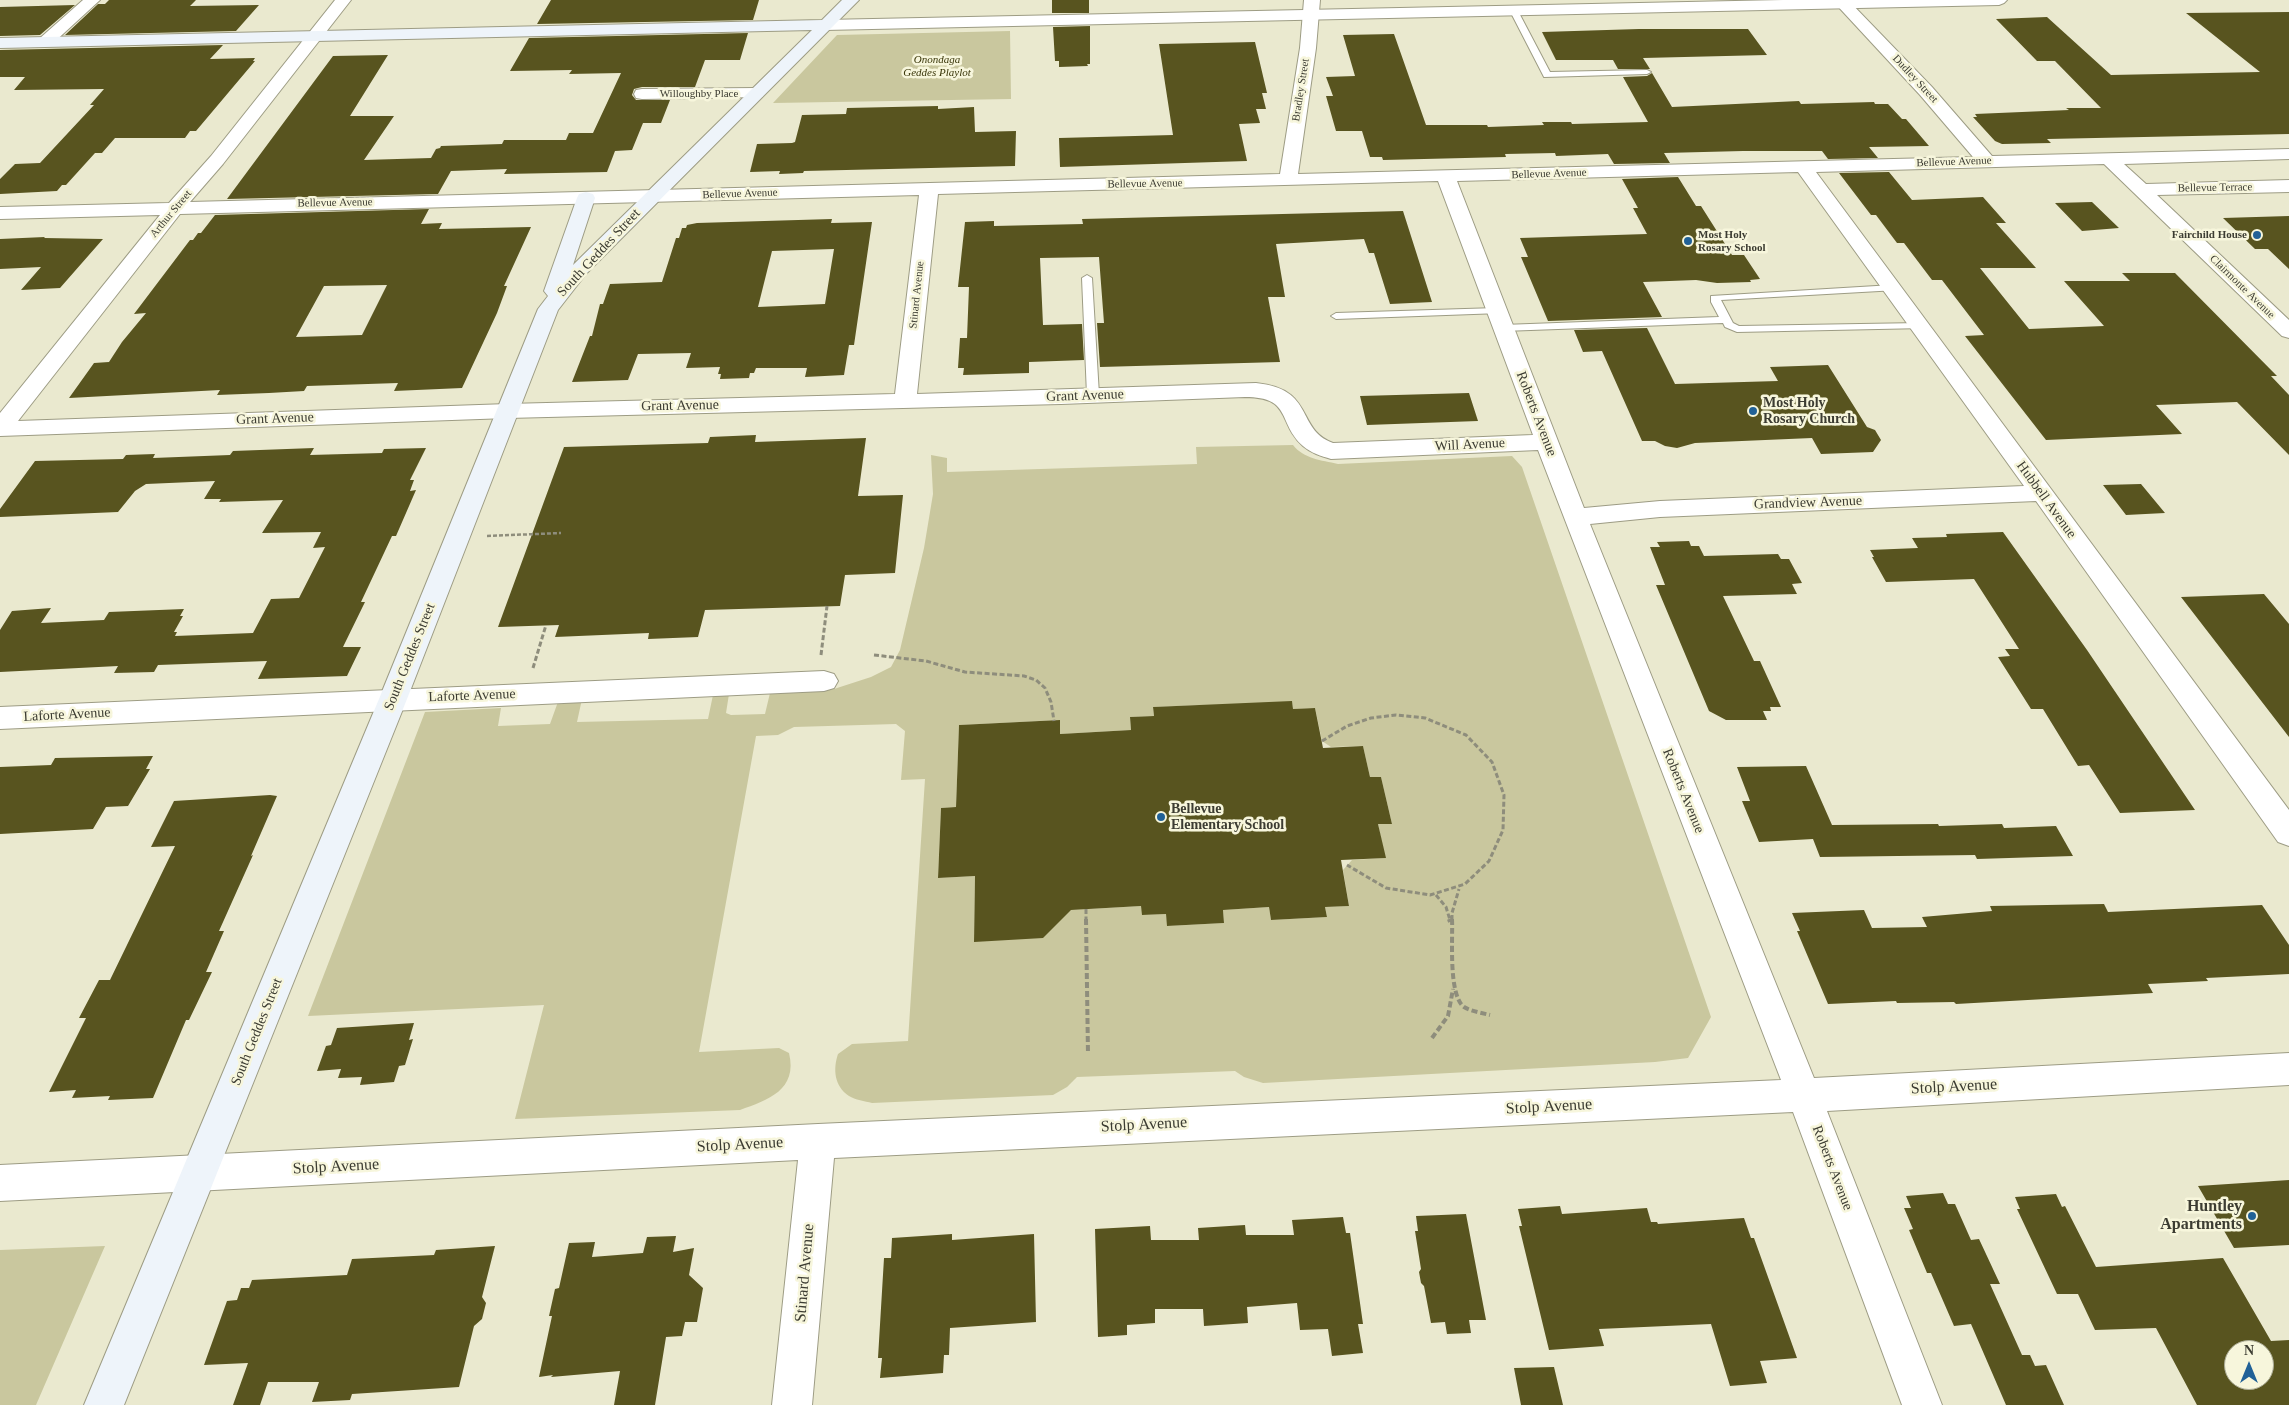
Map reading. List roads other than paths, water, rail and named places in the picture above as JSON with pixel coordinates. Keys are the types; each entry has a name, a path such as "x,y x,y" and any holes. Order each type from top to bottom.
{"main road":[{"name":"South Geddes Street","path":"104,1405 394,699 548,309 579,270 851,0"},
{"path":"0,43 826,25"},
{"path":"548,309 586,198"}],"street":[{"path":"45,42 92,0"},
{"name":"Arthur Street","path":"0,428 175,208 217,160 343,0"},
{"path":"826,25 1312,8 1514,11 1842,2 1999,0"},
{"name":"Dudley Street","path":"1842,2 1926,91 1987,162"},
{"name":"Bradley Street","path":"1288,180 1308,48 1312,8"},
{"name":"Willoughby Place","path":"642,94 756,93"},
{"name":"Bellevue Avenue","path":"0,213 2289,154"},
{"name":"Clairmonte Avenue","path":"2109,159 2289,332"},
{"name":"Hubbell Avenue","path":"1803,167 1922,326 2041,493 2289,833"},
{"name":"Roberts Avenue","path":"1446,176 1575,517 1804,1095 1922,1405"},
{"name":"Bellevue Terrace","path":"2142,190 2289,186"},
{"name":"Stinard Avenue","path":"906,400 928,189"},
{"name":"Grant Avenue","path":"0,428 1235,390 1257,391 1277,395 1290,405 1304,435 1317,448 1331,451"},
{"name":"Will Avenue","path":"1331,451 1547,442"},
{"name":"Grandview Avenue","path":"1575,517 1660,509 2041,493"},
{"name":"Laforte Avenue","path":"0,718 821,681"},
{"name":"Stolp Avenue","path":"0,1183 818,1140 1804,1095 2289,1069"},
{"name":"Stinard Avenue","path":"792,1405 818,1140"}],"lane":[{"path":"1514,11 1547,75 1647,72"},
{"path":"1087,278 1092,395"},
{"path":"1893,288 1715,298 1728,325 1737,329 1922,326"},
{"path":"1336,316 1726,320"}],"place":[{"name":"Fairchild House","path":"2257,235"},
{"name":"Most Holy Rosary School","path":"1688,241"},
{"name":"Most Holy Rosary Church","path":"1753,411"},
{"name":"Bellevue Elementary School","path":"1161,817"},
{"name":"Huntley Apartments","path":"2252,1216"}],"park label":[{"name":"Onondaga Geddes Playlot","path":"937,66"}]}
